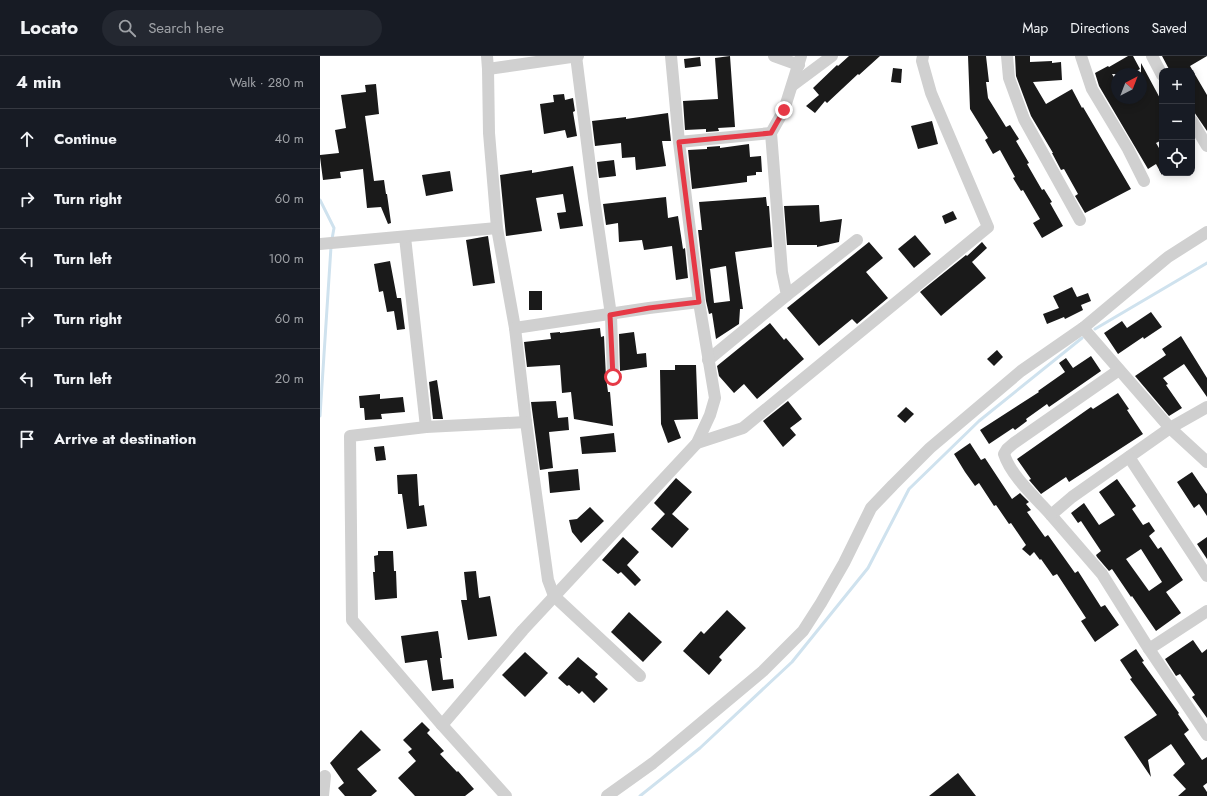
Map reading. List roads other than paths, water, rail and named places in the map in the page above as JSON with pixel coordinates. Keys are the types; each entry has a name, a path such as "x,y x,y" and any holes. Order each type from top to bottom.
{"street":[{"path":"487,56 489,133 497,228 515,328 526,422 548,580 554,596 640,676"},
{"path":"488,70 577,56 610,315 613,377"},
{"path":"442,725 523,630 697,443 710,415 715,398 699,302 679,142 671,56"},
{"path":"774,56 800,60 784,110 771,133 782,272 787,295"},
{"path":"793,85 832,56"},
{"path":"697,443 743,428 988,227 931,93 922,61 923,56"},
{"path":"1006,56 1010,78 1024,119 1080,220"},
{"path":"1082,56 1092,89 1128,149 1144,181"},
{"path":"1152,56 1159,69"},
{"path":"1195,126 1207,146"},
{"path":"679,142 771,133"},
{"path":"320,244 497,228"},
{"path":"607,796 654,763 763,671 803,631 822,603 871,508 930,448 1021,371 1083,328 1168,257 1207,232"},
{"path":"405,237 426,427"},
{"path":"708,360 857,240"},
{"path":"515,328 699,302"},
{"path":"1083,328 1170,428 1207,462"},
{"path":"1119,370 1014,443 1004,454 1007,464 1102,574 1149,649 1207,735"},
{"path":"1051,515 1072,497 1170,428 1207,407"},
{"path":"506,796 442,725 352,620 350,436 426,427 526,422"},
{"path":"1129,457 1207,576"},
{"path":"1149,649 1207,611"},
{"path":"323,796 325,776"}],"waterway":[{"path":"320,200 334,228 332,239"},
{"path":"320,416 331,247"},
{"path":"1095,329 1207,263"},
{"path":"640,796 700,748 792,662 868,568 909,489 979,421 1082,338"}]}
